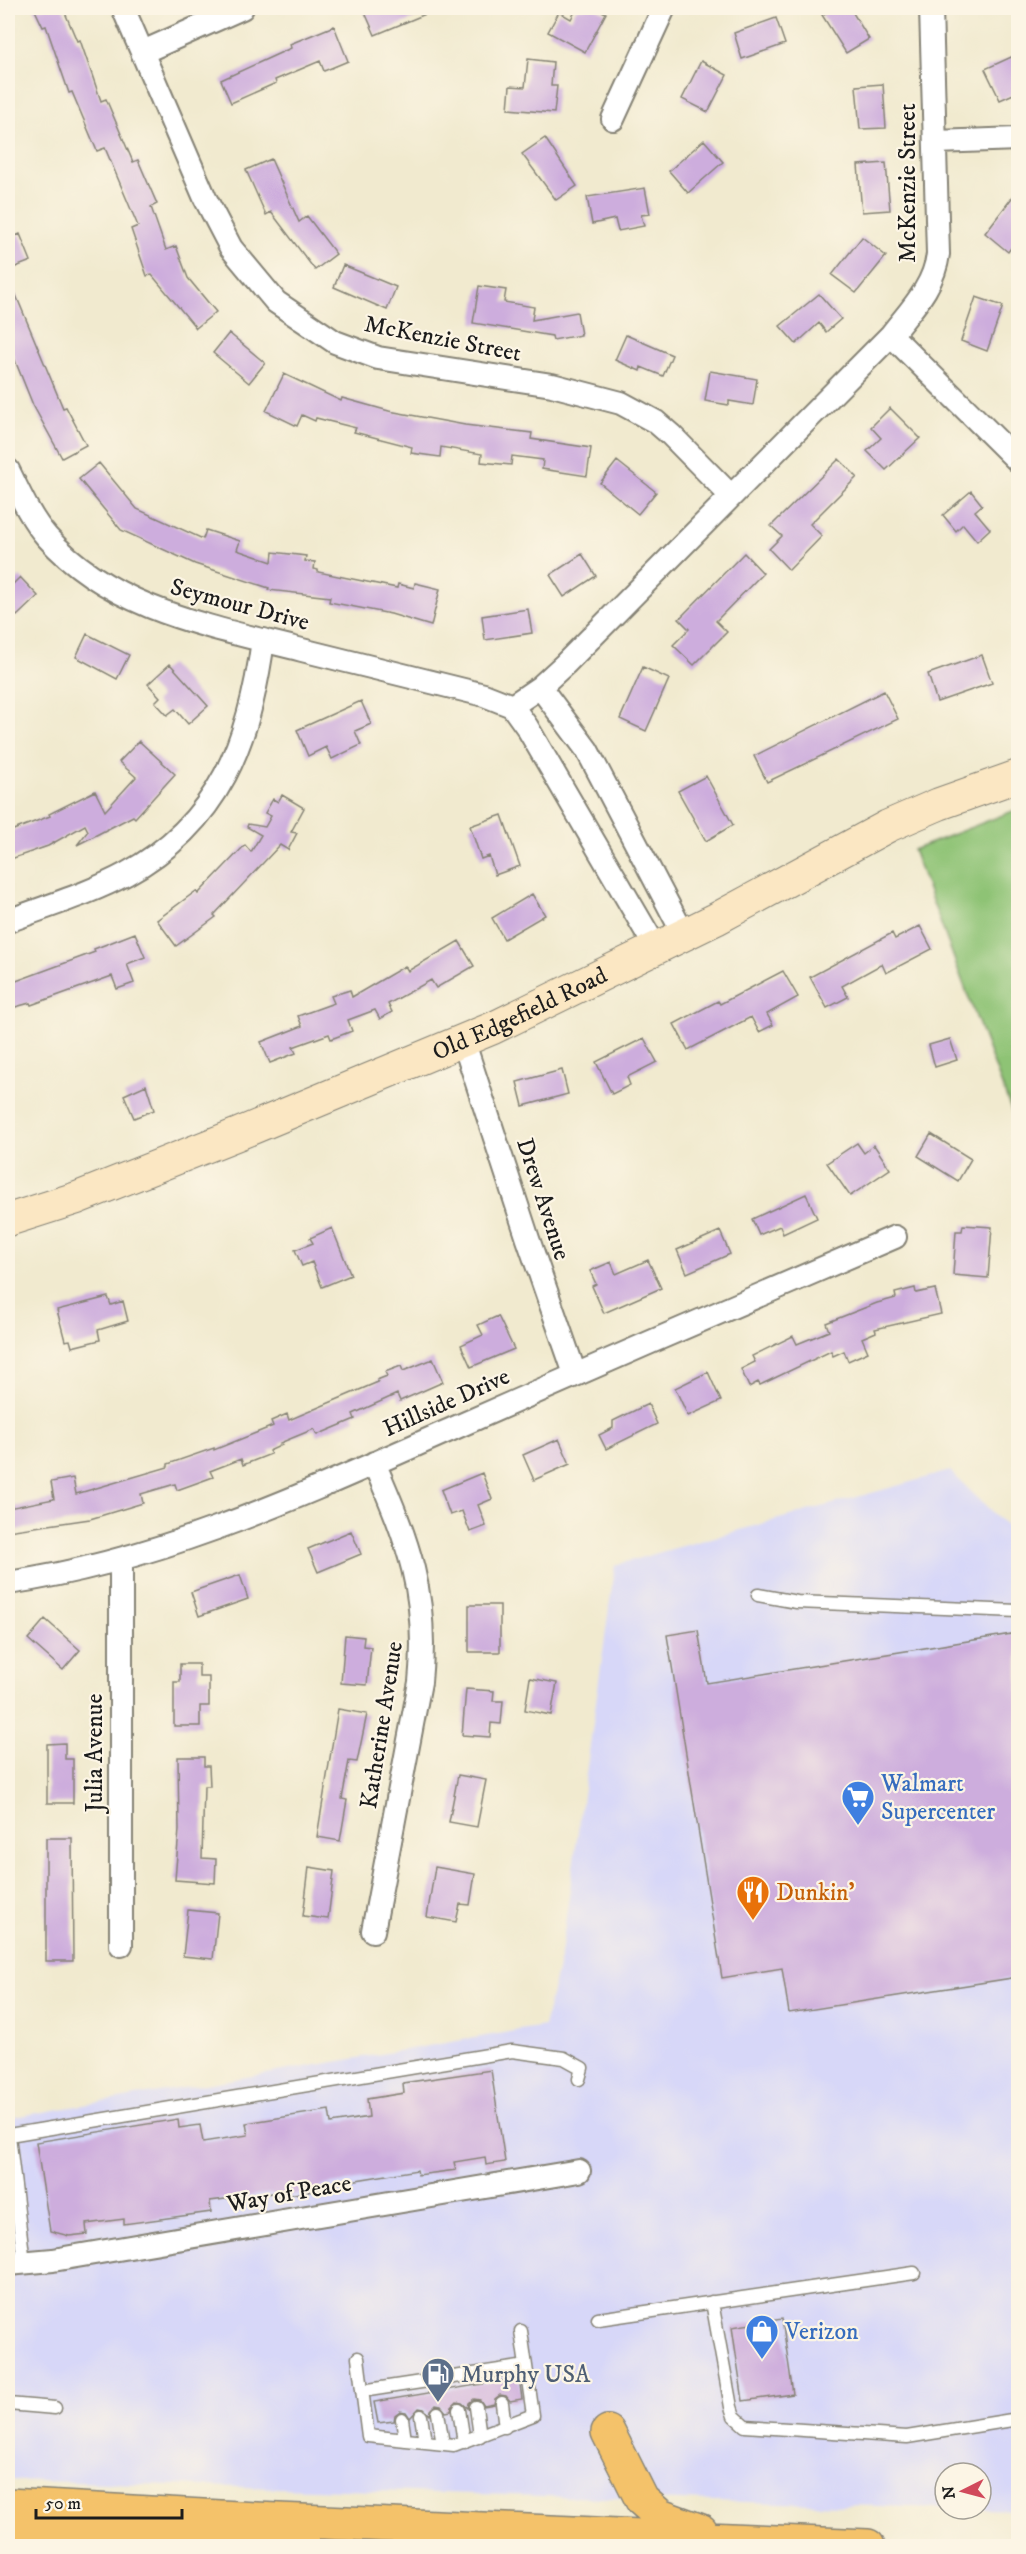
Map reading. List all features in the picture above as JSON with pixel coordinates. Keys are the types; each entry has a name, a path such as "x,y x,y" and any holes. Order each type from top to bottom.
{"main road":[{"path":"608,2432 642,2500 660,2516 726,2541"},
{"path":"8,2505 612,2541 726,2541 868,2547"},
{"path":"8,2530 304,2547"}],"street":[{"name":"McKenzie Street","path":"123,8 205,198 231,248 276,302 326,337 367,355 552,386 621,403 647,417 671,435 730,495"},
{"path":"143,52 242,8"},
{"path":"613,118 664,8"},
{"name":"McKenzie Street","path":"540,687 566,664 730,495 891,335 926,291 936,267 936,142 931,8"},
{"path":"936,142 1018,139"},
{"path":"891,335 1018,461"},
{"name":"Seymour Drive","path":"8,470 48,538 95,576 129,597 185,621 484,694 512,706"},
{"path":"8,921 125,874 168,846 186,829 217,789 236,754 254,701 263,640"},
{"path":"656,948 527,727 512,706 540,687 586,750 684,934"},
{"name":"Old Edgefield Road","path":"8,1220 109,1185 238,1134 463,1040 684,934 888,826 1018,776"},
{"name":"Drew Avenue","path":"463,1040 575,1374"},
{"name":"Hillside Drive","path":"8,1583 60,1575 121,1560 179,1542 374,1463 894,1237"},
{"name":"Katherine Avenue","path":"374,1463 411,1554 419,1594 423,1654 420,1682 374,1931"},
{"name":"Julia Avenue","path":"121,1560 121,1945"},
{"name":"Way of Peace","path":"16,2264 64,2259 579,2171"}],"lane":[{"path":"758,1595 797,1602 1018,1611"},
{"path":"16,2264 9,2135 512,2051 564,2058 582,2068 579,2079"},
{"path":"598,2319 914,2273"},
{"path":"712,2302 731,2407 734,2416 745,2426 907,2437 1018,2419"},
{"path":"358,2358 368,2436 454,2445 533,2415 521,2331"},
{"path":"362,2391 397,2392 417,2389 498,2376 526,2366"},
{"path":"502,2403 505,2427"},
{"path":"8,2404 55,2409"},
{"path":"476,2407 480,2436"},
{"path":"459,2410 464,2442"},
{"path":"438,2413 443,2444"},
{"path":"421,2416 425,2442"},
{"path":"402,2419 405,2440"}],"shaded area":[{"path":"950,1471 1018,1537 1018,2510 993,2509 993,2461 933,2461 933,2508 8,2480 8,2118 544,2026 561,1954 615,1565"}],"green space":[{"path":"1018,809 1018,1128 913,850"}],"building":[{"path":"34,8 63,8 77,41 80,40 101,101 106,99 133,162 138,160 157,204 151,207 166,250 176,246 188,278 216,312 196,328 152,275 147,276 131,229 138,226 105,148 97,151 72,92 69,93 46,26 43,27"},
{"path":"363,8 440,8 375,35"},
{"path":"577,8 596,8 606,13 585,52 548,32 559,12 571,19"},
{"path":"834,8 850,8 869,39 846,53 822,15"},
{"path":"776,18 785,44 742,59 734,33"},
{"path":"334,26 348,61 324,71 320,61 275,80 276,83 231,103 221,80 291,48 290,44"},
{"path":"1018,54 1018,92 1000,100 985,69"},
{"path":"528,59 553,62 551,86 557,86 554,113 508,109 510,86 525,87"},
{"path":"701,61 727,75 708,112 682,99"},
{"path":"883,84 886,128 860,129 856,86"},
{"path":"545,138 577,186 556,200 522,154"},
{"path":"704,140 723,162 688,193 669,171"},
{"path":"271,159 299,222 307,216 336,254 315,270 271,212 266,215 246,170"},
{"path":"886,163 890,210 862,212 858,165"},
{"path":"645,188 650,214 641,215 644,226 618,231 615,219 592,224 587,197"},
{"path":"1018,190 1018,238 1008,252 985,233"},
{"path":"20,234 31,261 8,270 8,239"},
{"path":"862,237 886,256 856,293 832,275"},
{"path":"343,265 396,287 387,310 334,287"},
{"path":"8,276 63,408 66,407 86,445 62,458 33,405 8,343"},
{"path":"479,286 506,290 504,302 534,307 532,320 577,312 581,335 553,340 552,336 473,323"},
{"path":"819,294 841,319 826,332 819,323 796,344 780,326"},
{"path":"976,297 1003,306 987,351 961,341"},
{"path":"229,333 265,363 249,383 213,353"},
{"path":"626,335 672,355 663,376 641,367 640,371 615,360"},
{"path":"710,371 757,379 753,405 729,401 729,405 705,401"},
{"path":"284,374 341,401 342,398 389,411 465,425 532,433 531,439 591,448 587,476 542,469 543,460 512,456 511,465 481,462 482,454 441,447 440,457 411,453 412,447 354,432 356,428 316,418 315,421 302,415 297,426 266,411"},
{"path":"890,408 920,438 886,470 867,451 881,438 871,427"},
{"path":"839,459 857,477 810,524 822,536 789,570 769,549 782,536 771,526"},
{"path":"617,461 656,492 638,514 600,483"},
{"path":"99,463 137,509 203,539 206,530 240,541 237,550 272,562 273,552 306,556 305,561 315,562 314,569 318,572 397,588 398,584 414,588 415,583 440,589 431,626 391,614 329,602 330,597 268,590 269,588 195,564 121,530 79,479"},
{"path":"971,491 982,505 975,511 990,529 977,541 963,524 956,531 943,515"},
{"path":"744,553 763,573 716,621 727,632 694,665 673,645 689,629 679,619"},
{"path":"582,554 596,576 564,597 550,575"},
{"path":"20,577 38,596 17,616 8,606 8,589"},
{"path":"528,609 532,633 485,640 482,616"},
{"path":"87,634 129,655 117,679 76,657"},
{"path":"982,655 992,683 937,702 928,674"},
{"path":"170,664 208,706 188,724 175,709 167,715 155,702 160,697 148,684"},
{"path":"643,667 669,679 646,731 620,719"},
{"path":"884,691 898,719 767,782 754,756"},
{"path":"361,701 371,724 355,731 361,745 332,759 326,747 308,756 297,730"},
{"path":"139,741 175,774 135,818 133,816 77,845 88,831 85,825 48,846 8,860 8,832 50,816 49,814 95,791 105,811 136,777 119,762"},
{"path":"706,776 733,825 706,841 678,791"},
{"path":"282,795 304,808 291,832 297,833 288,850 280,845 214,915 216,917 176,946 157,920 196,891 198,894 245,845 251,852 261,835 247,827 248,824 265,827 271,816 265,813 273,799 278,802"},
{"path":"502,815 520,866 495,875 489,856 481,859 470,826"},
{"path":"532,894 545,915 504,939 492,918"},
{"path":"920,926 932,949 886,973 882,964 842,986 848,997 827,1008 810,977 892,933 895,939"},
{"path":"135,933 145,957 127,964 134,983 117,989 112,976 31,1005 30,1003 8,1009 8,984 95,952 94,949"},
{"path":"459,941 474,966 436,988 431,980 388,1004 392,1012 380,1019 375,1010 348,1020 352,1031 331,1039 329,1034 293,1047 296,1053 270,1063 261,1042 302,1026 298,1016 334,1003 331,996 350,990 352,997 405,966 408,971"},
{"path":"783,971 798,997 767,1014 773,1025 759,1032 751,1017 688,1050 674,1024 718,1001 720,1004"},
{"path":"644,1038 657,1062 627,1077 630,1085 612,1094 596,1062"},
{"path":"950,1039 957,1060 935,1067 929,1045"},
{"path":"562,1070 568,1094 523,1106 517,1082"},
{"path":"146,1085 154,1110 134,1118 124,1095"},
{"path":"931,1134 971,1159 958,1181 918,1156"},
{"path":"857,1143 864,1153 874,1145 890,1169 850,1196 827,1163"},
{"path":"806,1194 817,1218 783,1234 780,1226 759,1235 752,1219"},
{"path":"963,1225 992,1227 988,1278 953,1275 956,1231 962,1231"},
{"path":"332,1228 351,1275 322,1287 312,1262 302,1266 295,1250 313,1243 310,1238"},
{"path":"720,1231 730,1254 687,1273 677,1250"},
{"path":"648,1260 661,1288 604,1313 592,1286 596,1284 590,1271 611,1262 616,1274"},
{"path":"915,1288 916,1293 935,1289 941,1314 875,1329 876,1332 862,1338 868,1352 848,1361 844,1351 833,1356 831,1351 760,1385 758,1382 749,1387 741,1369 755,1362 752,1356 793,1336 797,1344 829,1331 826,1323 896,1298 895,1293"},
{"path":"108,1297 111,1305 123,1301 128,1321 98,1330 100,1340 72,1347 70,1340 65,1341 57,1310"},
{"path":"498,1316 514,1349 471,1367 461,1345 483,1335 478,1325"},
{"path":"433,1359 443,1382 400,1401 397,1394 353,1414 355,1419 317,1435 314,1429 280,1443 282,1445 269,1451 271,1454 243,1465 241,1459 210,1471 213,1477 177,1490 175,1484 141,1494 143,1503 90,1519 8,1531 8,1508 54,1499 51,1482 73,1478 76,1494 168,1467 168,1464 214,1448 214,1450 273,1426 271,1421 287,1414 289,1420 378,1382 377,1380 387,1376 385,1372 401,1366 403,1371"},
{"path":"708,1372 721,1401 688,1416 675,1388"},
{"path":"648,1404 657,1424 606,1449 599,1435 613,1428 613,1421"},
{"path":"559,1439 570,1464 534,1480 523,1455"},
{"path":"482,1473 492,1499 478,1505 486,1526 470,1532 462,1511 450,1515 441,1490"},
{"path":"351,1531 361,1554 318,1572 308,1549"},
{"path":"240,1575 248,1599 199,1616 191,1592"},
{"path":"469,1605 500,1605 500,1652 469,1652"},
{"path":"45,1619 80,1650 63,1670 28,1639"},
{"name":"Walmart Supercenter","path":"698,1630 707,1683 1018,1633 1018,1977 789,2013 782,1968 722,1978 667,1635"},
{"path":"345,1635 364,1637 363,1646 371,1647 367,1685 341,1683"},
{"path":"180,1664 199,1664 199,1677 209,1677 209,1706 200,1706 200,1726 174,1726 174,1682 180,1682"},
{"path":"530,1678 557,1683 551,1715 525,1710"},
{"path":"466,1689 494,1691 493,1701 503,1701 501,1724 491,1723 490,1737 462,1735"},
{"path":"338,1709 367,1714 357,1762 349,1761 342,1799 347,1800 340,1841 317,1837"},
{"path":"65,1743 65,1759 73,1759 73,1803 47,1803 47,1744"},
{"path":"178,1757 204,1757 204,1766 209,1766 210,1786 204,1786 202,1858 216,1859 215,1883 175,1880 179,1830"},
{"path":"458,1775 486,1780 477,1827 449,1822"},
{"path":"46,1838 72,1838 73,1961 46,1961"},
{"path":"309,1867 334,1871 328,1919 303,1916"},
{"path":"435,1867 475,1874 470,1905 460,1904 456,1922 427,1917"},
{"path":"188,1910 218,1913 213,1959 183,1956"},
{"path":"491,2070 505,2162 486,2165 485,2157 454,2162 456,2170 418,2175 417,2170 320,2186 320,2190 274,2197 273,2193 210,2201 211,2212 124,2224 124,2219 86,2224 87,2234 69,2236 50,2231 36,2142 178,2119 179,2128 200,2125 203,2142 248,2135 246,2123 329,2110 331,2123 369,2117 367,2099 404,2093 403,2083"},
{"path":"782,2319 793,2394 743,2401 732,2327"},
{"path":"519,2378 522,2399 510,2401 506,2396 500,2395 495,2399 494,2404 484,2406 480,2400 474,2399 469,2403 468,2408 457,2402 451,2411 446,2412 441,2406 436,2405 430,2415 424,2409 419,2408 410,2418 406,2412 400,2411 395,2415 394,2421 378,2423 374,2402"}],"place":[{"name":"Walmart Supercenter","path":"858,1826"},
{"name":"Dunkin'","path":"753,1921"},
{"name":"Verizon","path":"762,2360"},
{"name":"Murphy USA","path":"438,2403"}]}
